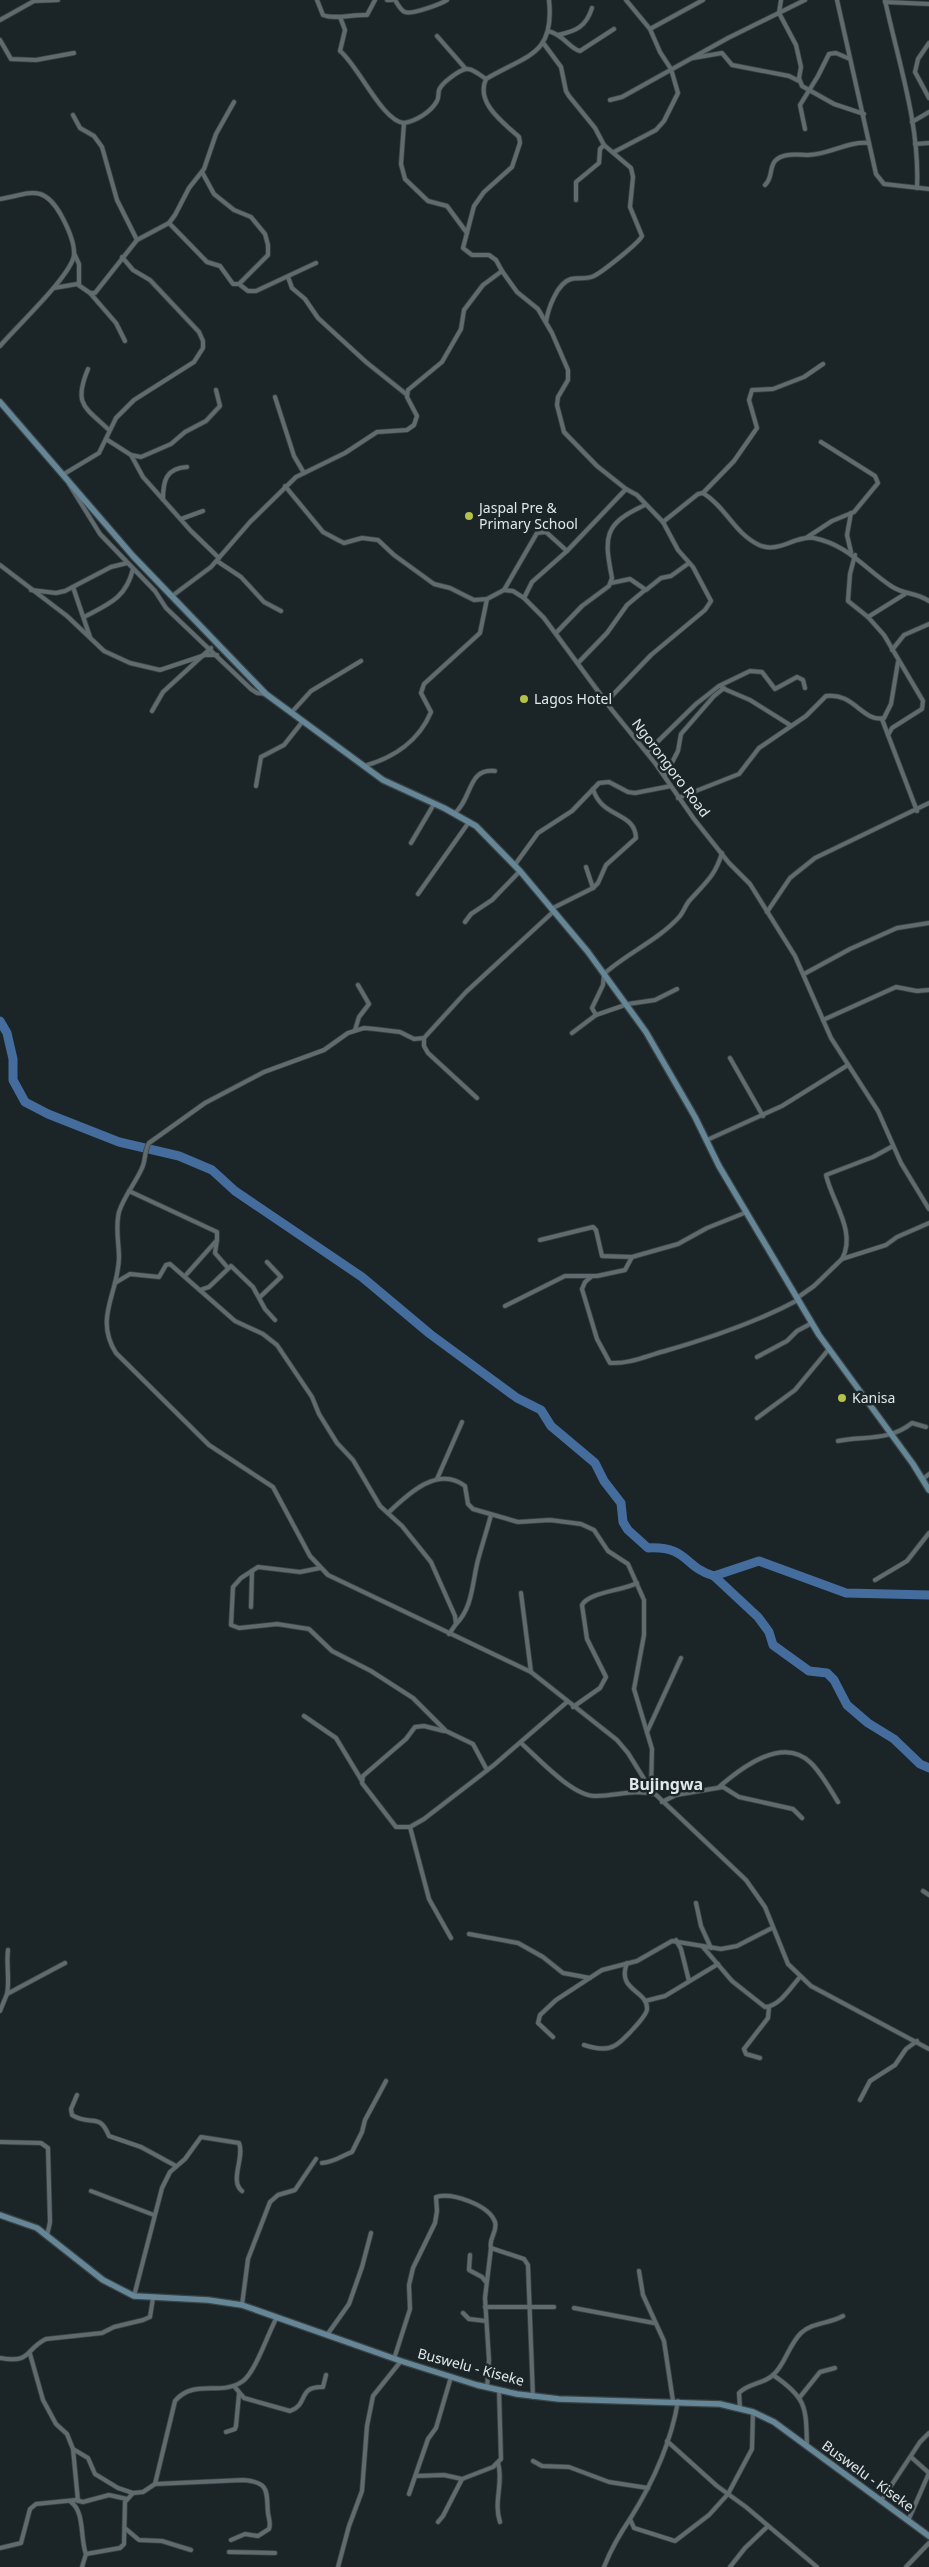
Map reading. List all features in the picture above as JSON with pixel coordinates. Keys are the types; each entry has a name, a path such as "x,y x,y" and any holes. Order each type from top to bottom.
{"street":[{"path":"0,20 34,2 58,0"},
{"path":"318,0 323,15 340,17 353,14 367,15 375,0"},
{"path":"387,0 394,0 408,13 436,6 447,0"},
{"path":"548,0 548,31 544,44 526,58 486,80 483,90 487,104 521,140 512,167 484,192 474,206 463,243 465,251 472,255 494,258 517,292 538,309 568,370 568,380 557,401 561,428 597,466 626,489 637,495 663,522 678,550 689,563 711,598 710,604 651,654 607,701"},
{"path":"614,152 650,135 664,121 677,98 677,89 671,69 660,52 650,29 626,0"},
{"path":"650,29 703,0"},
{"path":"781,0 779,13 796,46 801,67 799,81"},
{"path":"610,100 622,97 690,58 806,0"},
{"path":"837,0 864,114 872,162 880,182 889,186 929,190"},
{"path":"917,188 918,168 912,122 885,1 929,4"},
{"path":"558,35 571,32 582,26 592,8"},
{"path":"340,17 345,30 340,51 350,60 374,99 396,120 404,123 426,113 436,102 438,91 443,84 457,71 465,68"},
{"path":"548,31 558,35 574,49 580,51 614,29"},
{"path":"437,36 465,68 486,80"},
{"path":"0,40 11,59 36,60 74,53"},
{"path":"544,44 561,67 566,91 595,128 604,145 614,152 633,173 630,207 641,234 641,239 592,277 567,280 558,291 546,322"},
{"path":"929,44 918,59 915,72 929,98"},
{"path":"690,58 722,53 732,64 770,74 788,76 799,81 808,90 834,104 864,114"},
{"path":"805,129 800,104 818,76 829,54 836,54 850,59"},
{"path":"90,293 100,290 137,240 169,223 189,188 202,172 216,134 234,102"},
{"path":"912,122 929,112"},
{"path":"73,115 80,128 94,136 102,148 117,200 137,240"},
{"path":"404,123 401,164 405,179 428,201 447,206 467,233"},
{"path":"765,186 769,182 774,164 778,159 798,153 809,155 822,153 860,142 869,143"},
{"path":"915,144 929,143"},
{"path":"576,200 576,182 598,166 601,158 600,149 604,145"},
{"path":"202,172 214,194 234,210 251,217 265,234 268,255 240,284"},
{"path":"0,199 32,192 41,192 46,196 63,219 79,264 78,284"},
{"path":"169,223 207,262 220,266 233,284 240,284 248,291 256,291 316,263"},
{"path":"0,346 54,288 72,263 74,253"},
{"path":"64,474 96,456 121,411 134,400 194,362 203,348 203,341 199,332 150,280 133,270 122,258"},
{"path":"406,394 442,362 461,329 464,310 483,285 502,271"},
{"path":"172,596 204,574 286,486 304,473 344,453 377,432 407,430 414,426 417,416 416,410 406,394 366,362 318,318 305,299 292,288 288,277"},
{"path":"54,288 78,284 90,293 116,323 125,341"},
{"path":"663,522 698,494 703,493 734,462 757,428 749,400 752,390 774,389 804,377 823,364"},
{"path":"88,369 80,390 81,402 90,415 110,430"},
{"path":"106,439 131,455 145,456 171,444 185,432 206,421 220,406 216,390"},
{"path":"275,397 294,456 304,473"},
{"path":"0,402 64,474 108,528 266,694 364,766 398,788 469,822 490,840 520,871 628,1004 646,1032 746,1212 812,1324 929,1490"},
{"path":"703,493 727,514 739,531 759,545 781,546 806,538 832,521 851,514 859,508 878,483 877,477 821,442"},
{"path":"131,455 140,473 218,559 241,577 264,602 281,611"},
{"path":"164,499 163,484 168,474 180,467 187,467"},
{"path":"70,481 73,494 100,534 155,591 166,608 211,648 251,689 257,693 266,694"},
{"path":"286,486 323,532 338,540 350,542 365,538 378,540 431,583 456,590 470,599 487,599 504,590 537,533 546,532 567,551"},
{"path":"524,598 532,582 567,551 626,489"},
{"path":"611,583 612,575 608,559 609,534 626,514 645,505"},
{"path":"181,519 203,511"},
{"path":"851,514 847,535 853,554 848,601 868,617 884,636 924,704 922,709 892,728 888,735"},
{"path":"806,538 830,543 853,554 890,586 905,594"},
{"path":"31,590 56,592 112,567 127,563"},
{"path":"578,663 607,633 627,605 661,578 672,576 689,563"},
{"path":"0,565 67,616 90,639 115,657 153,670 168,668 205,655 217,655"},
{"path":"84,617 123,593 130,583 133,569"},
{"path":"556,633 570,617 611,583 630,579 645,590"},
{"path":"73,586 90,639"},
{"name":"Ngorongoro Road","path":"504,590 513,591 524,598 556,633 624,725 665,776 678,798 735,870 745,878 804,974 823,1020 848,1065 878,1111 893,1146 929,1209"},
{"path":"868,617 905,594 916,593 929,601"},
{"path":"364,766 388,758 418,735 431,712 422,697 422,689 480,634 487,599"},
{"path":"892,650 904,635 929,624"},
{"path":"152,711 163,692 211,648"},
{"path":"290,713 311,691 361,661"},
{"path":"882,719 886,716 891,704 898,662"},
{"path":"647,752 696,704 719,686 754,670 764,674 775,689 797,677 803,680 806,688"},
{"path":"719,686 750,700 790,725"},
{"path":"665,776 678,751 680,734 714,696 724,688"},
{"path":"678,798 739,774 759,748 790,725 806,716 822,699 834,695 846,698 872,717 882,719"},
{"path":"882,719 917,810"},
{"path":"256,786 262,756 284,745 303,721"},
{"path":"454,814 464,804 475,778 485,771 495,771"},
{"path":"514,866 538,833 563,818 593,789 604,782 615,784 628,792 635,793 671,786"},
{"path":"593,789 595,797 604,808 625,818 633,826 636,838 606,865 598,883 593,888 552,911 466,992 424,1038 414,1039 400,1032 375,1029 355,1030 342,1036 324,1050 280,1065 205,1103 167,1130 146,1148 143,1166 129,1190 119,1214 117,1230 119,1260 106,1318 106,1331 109,1342 116,1353 209,1445 273,1487 296,1533 320,1568 352,1587 449,1634 501,1656 531,1672 617,1740 628,1753 650,1790 746,1880 765,1906 772,1928 788,1964 800,1977 811,1986 929,2049"},
{"path":"767,912 790,878 815,858 929,803"},
{"path":"412,843 434,804"},
{"path":"418,894 469,822"},
{"path":"596,1015 592,1008 603,985 604,974 619,960 649,942 679,916 689,901 712,877 722,853"},
{"path":"586,867 593,888"},
{"path":"464,922 492,900 520,871"},
{"path":"804,974 850,949 897,928 929,923"},
{"path":"355,1030 359,1017 369,1004 358,985"},
{"path":"823,1020 896,987 917,991 929,990"},
{"path":"572,1033 596,1015 628,1004 655,1000 677,989"},
{"path":"424,1038 424,1046 428,1053 477,1098"},
{"path":"730,1058 763,1116"},
{"path":"706,1140 763,1116 795,1099 848,1065"},
{"path":"591,1277 582,1285 582,1289 596,1339 610,1363 643,1359 680,1348 758,1319 798,1299 842,1259 847,1248 847,1233 826,1175 868,1159 893,1146"},
{"path":"129,1190 217,1232 215,1253 228,1268"},
{"path":"540,1240 593,1227 596,1230 602,1256 632,1257 678,1244 707,1228 746,1212"},
{"path":"842,1259 886,1245 897,1237 929,1223"},
{"path":"185,1276 217,1240"},
{"path":"505,1306 566,1276 591,1277 625,1270 632,1257"},
{"path":"260,1297 281,1277 267,1262"},
{"path":"115,1283 130,1274 159,1277 169,1264 235,1321 263,1334 276,1345 312,1396 319,1414 337,1443 353,1460 376,1500 432,1562 451,1605 456,1624"},
{"path":"200,1290 209,1287 228,1268 233,1267 253,1286 265,1309 275,1320"},
{"path":"758,1356 787,1341 797,1331 812,1324"},
{"path":"757,1418 795,1390 829,1349"},
{"path":"437,1479 462,1422"},
{"path":"838,1441 880,1437 904,1429 912,1423 926,1427"},
{"path":"923,1479 929,1474"},
{"path":"388,1512 410,1491 437,1479 450,1478 464,1484 467,1488 470,1506 491,1515 518,1522 550,1520 574,1522 588,1526 597,1533 608,1551 628,1564 644,1600 644,1635 634,1689 652,1749 650,1790"},
{"path":"449,1634 465,1615 469,1604 478,1560 491,1515"},
{"path":"875,1580 907,1561 929,1533"},
{"path":"320,1568 300,1572 258,1567 252,1571 232,1587 229,1620 233,1627 276,1624 309,1630 332,1651 371,1671 413,1698 446,1731"},
{"path":"251,1607 252,1571"},
{"path":"574,1707 600,1688 606,1678 587,1638 582,1612 585,1600 590,1596 624,1589 637,1583"},
{"path":"521,1593 531,1672"},
{"path":"646,1732 681,1658"},
{"path":"304,1716 336,1738 362,1781 396,1827 410,1828 521,1743 567,1702"},
{"path":"362,1781 368,1771 406,1739 416,1727 424,1726 446,1731 472,1744 487,1770"},
{"path":"521,1743 548,1768 583,1794 597,1796 635,1791 654,1794"},
{"path":"662,1802 676,1795 718,1787 753,1762 773,1754 790,1752 812,1763 838,1802"},
{"path":"718,1787 746,1799 788,1807 802,1818"},
{"path":"410,1828 429,1899 451,1938"},
{"path":"923,1891 929,1894"},
{"path":"696,1903 701,1926 711,1948"},
{"path":"553,2037 540,2026 537,2019 556,2000 602,1970 643,1958 676,1940 711,1948 737,1946 772,1928"},
{"path":"469,1934 518,1943 543,1957 563,1973 590,1978"},
{"path":"676,1940 681,1949 689,1981"},
{"path":"703,1947 745,1993 756,2002 768,2007"},
{"path":"0,2011 9,1983 6,1967 8,1950"},
{"path":"7,1994 65,1963"},
{"path":"584,2045 601,2049 615,2046 644,2017 647,2007 644,2001 625,1979 624,1971 627,1963"},
{"path":"644,2001 665,1996 718,1964"},
{"path":"768,2007 784,1996 800,1977"},
{"path":"760,2058 746,2054 744,2049 768,2018 768,2007"},
{"path":"860,2100 870,2082 894,2065 906,2049 917,2041"},
{"path":"322,2162 335,2162 342,2155 352,2152 362,2132 365,2120 386,2081"},
{"path":"77,2095 71,2109 72,2115 103,2124 107,2128 109,2136 141,2147 176,2166"},
{"path":"134,2296 162,2188 176,2166 185,2158 201,2137 240,2143 241,2159 237,2182 242,2190"},
{"path":"0,2142 41,2143 48,2148 50,2222 47,2236"},
{"path":"242,2305 251,2248 270,2202 278,2194 295,2190 316,2159"},
{"path":"91,2191 154,2215"},
{"path":"394,2359 410,2309 409,2285 413,2268 435,2223 438,2211 436,2197 449,2196 463,2200 479,2206 491,2216 495,2228 490,2244 486,2282 487,2387"},
{"name":"Buswelu - Kiseke","path":"0,2216 27,2223 47,2236 103,2280 134,2296 208,2300 242,2305 394,2359 487,2387 533,2397 676,2402 740,2408 753,2412 774,2422 929,2536"},
{"path":"327,2335 349,2304 371,2233"},
{"path":"491,2248 527,2262 533,2397"},
{"path":"470,2255 469,2270 482,2277 486,2282"},
{"path":"604,2567 611,2548 648,2488 675,2418 676,2402 664,2341 654,2323 642,2292 639,2271"},
{"path":"0,2358 16,2359 30,2354 39,2343 46,2339 102,2333 121,2324 146,2319 150,2317 152,2298"},
{"path":"485,2307 554,2307"},
{"path":"574,2308 654,2323"},
{"path":"463,2313 469,2319 486,2321"},
{"path":"155,2484 175,2401 184,2391 193,2388 234,2386 252,2370 277,2316"},
{"path":"740,2408 739,2393 773,2375 790,2344 802,2332 810,2326 830,2322 843,2316"},
{"path":"30,2354 43,2400 56,2424 67,2434 73,2449 78,2501"},
{"path":"338,2567 349,2526 362,2492 366,2435 373,2396 401,2361"},
{"path":"800,2397 820,2372 835,2368"},
{"path":"234,2386 244,2398 265,2406 292,2410 299,2404 309,2389 324,2385 326,2375"},
{"path":"773,2375 800,2397 805,2411 807,2446"},
{"path":"409,2494 425,2448 436,2428 451,2377"},
{"path":"498,2390 497,2401 502,2450 498,2463 501,2475 497,2505 500,2522"},
{"path":"226,2432 235,2429 239,2394"},
{"path":"630,2519 634,2528 675,2541 709,2515 728,2494 752,2449 753,2412"},
{"path":"881,2501 920,2442 929,2433"},
{"path":"667,2441 767,2527 817,2567"},
{"path":"73,2449 88,2458 95,2474 121,2489 133,2493 143,2492 155,2484 243,2480 256,2482 261,2486 269,2500 269,2530 258,2536 245,2534 231,2540"},
{"path":"908,2521 929,2473 911,2457"},
{"path":"533,2461 542,2466 570,2467 609,2482 648,2488"},
{"path":"416,2476 444,2475 462,2479 498,2463"},
{"path":"438,2522 462,2479"},
{"path":"86,2554 122,2547 126,2529 125,2499 121,2489"},
{"path":"125,2499 133,2493"},
{"path":"0,2548 21,2543 30,2509 34,2505 83,2502 109,2495 125,2499"},
{"path":"70,2502 74,2504 79,2514 82,2543 86,2554 82,2567"},
{"path":"730,2567 745,2548 767,2527"},
{"path":"126,2529 139,2540 162,2541 191,2550"},
{"path":"906,2567 929,2543"},
{"path":"229,2552 275,2554"}],"waterway":[{"path":"0,1021 7,1033 13,1059 13,1080 25,1102 48,1114 119,1142 179,1156 212,1170 235,1191 362,1277 430,1334 517,1398 541,1410 551,1426 595,1463 604,1481 621,1503 623,1522 628,1530 648,1548 671,1550 685,1558 696,1568 714,1576 759,1561 846,1593 929,1595"},
{"path":"714,1576 758,1617 769,1632 773,1645 809,1671 827,1673 834,1680 847,1705 868,1723 894,1739 920,1764 929,1768"}],"place":[{"name":"Jaspal Pre & Primary School","path":"469,516"},
{"name":"Lagos Hotel","path":"524,699"},
{"name":"Kanisa","path":"842,1398"}],"district":[{"name":"Bujingwa","path":"666,1784"}]}
